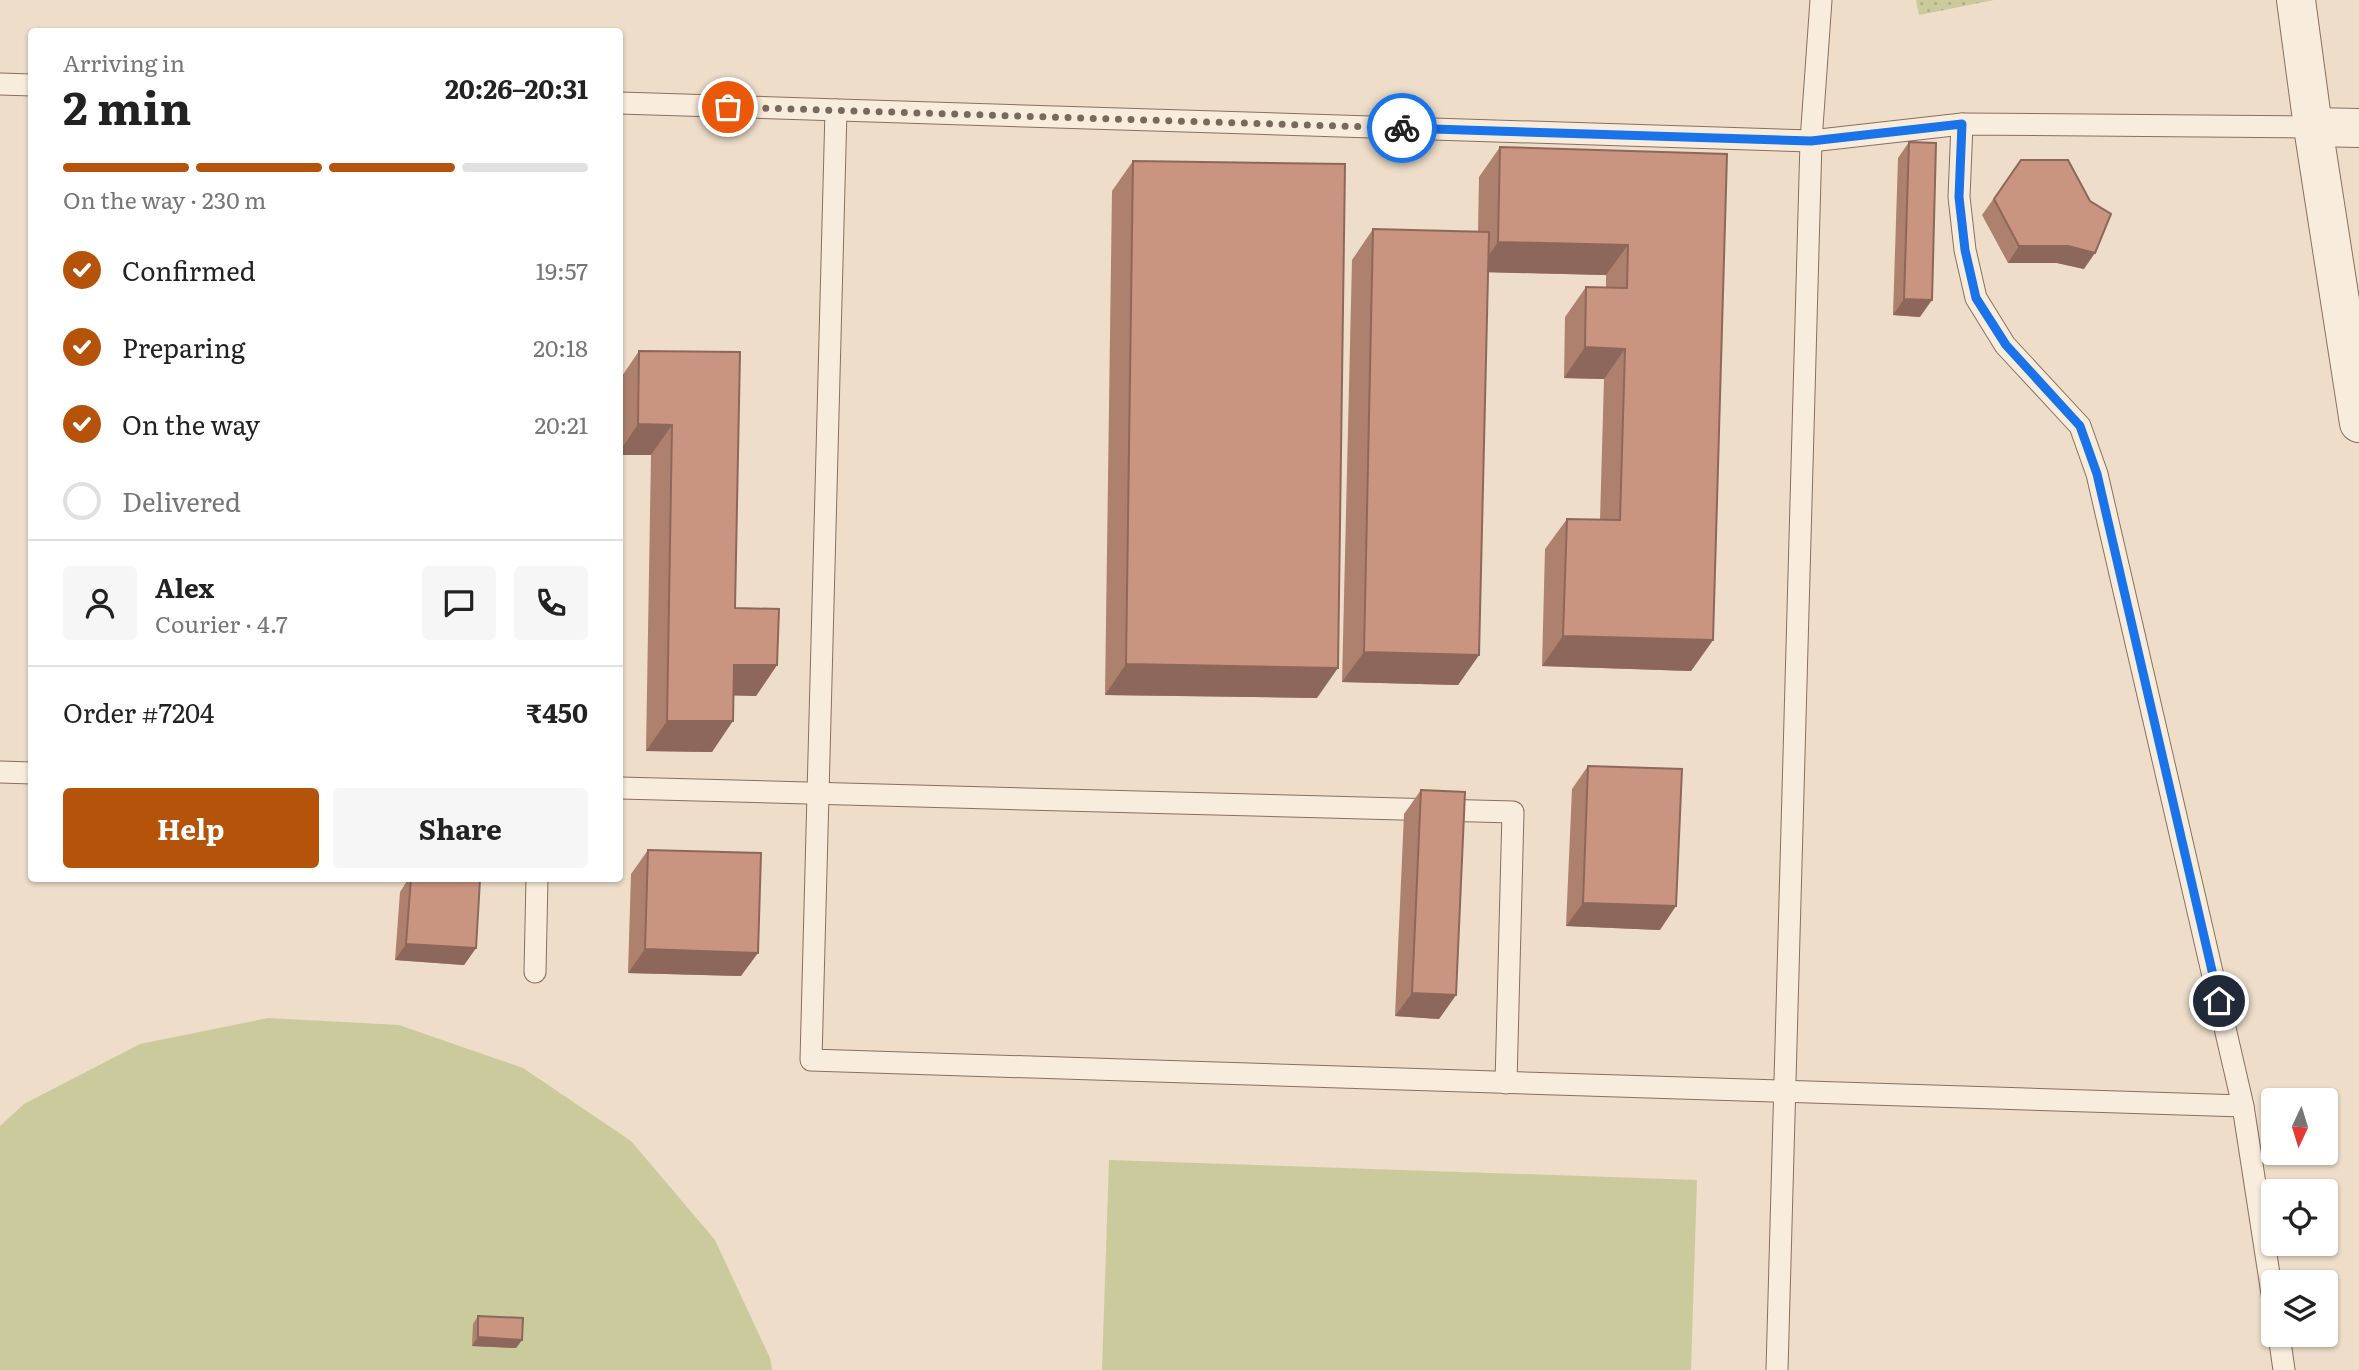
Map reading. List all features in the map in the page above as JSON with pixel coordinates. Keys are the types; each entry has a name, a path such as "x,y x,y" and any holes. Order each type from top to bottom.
{"street":[{"path":"2297,0 2313,127 2359,423"},
{"path":"2313,127 2359,128"}],"lane":[{"path":"1777,1370 1811,141 1821,0"},
{"path":"0,84 28,85"},
{"path":"623,103 1811,141 1962,124 2313,127"},
{"path":"836,110 811,1060 2244,1106"},
{"path":"1962,124 1959,197 1965,250 1976,298 2006,345 2080,426 2097,474 2244,1106 2269,1270"},
{"path":"0,772 28,773"},
{"path":"623,788 1513,812 1506,1083"},
{"path":"535,972 537,882"},
{"path":"2281,1347 2284,1370"}],"green space":[{"path":"1916,0 1994,0 1919,15"},
{"path":"268,1018 399,1025 523,1068 631,1141 715,1240 770,1358 772,1370 0,1370 0,1126 24,1104 140,1044"},
{"path":"1109,1160 1697,1180 1691,1370 1102,1370"}],"building":[{"path":"1909,142 1936,143 1932,300 1904,299"},
{"path":"1500,147 1727,154 1713,640 1563,636 1567,519 1620,520 1625,349 1585,347 1586,287 1627,288 1628,245 1498,242"},
{"path":"2021,160 2068,160 2090,201 2111,214 2095,253 2068,246 2019,246 1994,199"},
{"path":"1133,161 1345,164 1338,668 1126,664"},
{"path":"1373,229 1489,232 1479,655 1364,652"},
{"path":"639,351 740,352 735,608 779,609 777,665 734,665 733,721 667,721 672,425 638,424"},
{"path":"1588,766 1682,769 1676,906 1583,903"},
{"path":"1421,790 1465,792 1456,995 1412,993"},
{"path":"648,850 761,853 758,953 645,949"},
{"path":"411,882 480,882 476,948 406,944"},
{"path":"478,1316 523,1318 522,1340 478,1337"}],"way so far":[{"path":"728,107 1402,128"}],"route":[{"path":"1402,128 1811,141 1962,124 1959,197 1965,250 1976,298 2006,345 2080,426 2097,474 2219,1001"}]}
